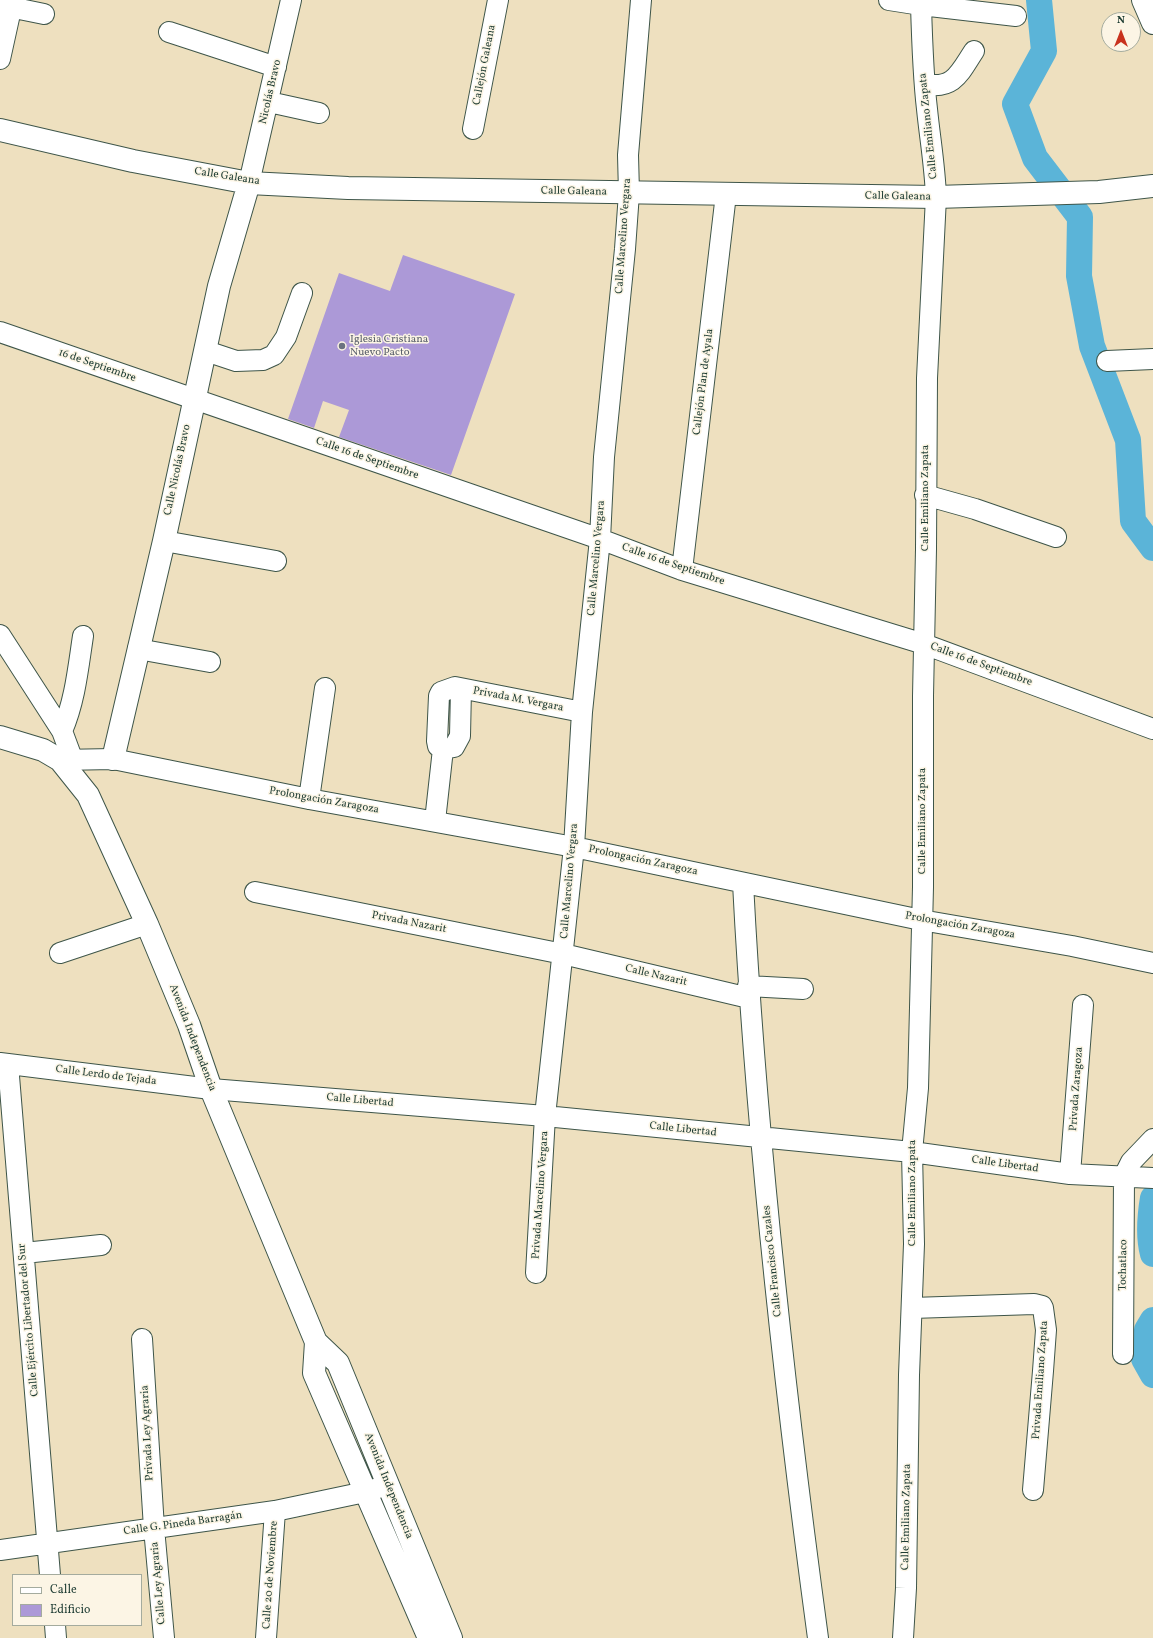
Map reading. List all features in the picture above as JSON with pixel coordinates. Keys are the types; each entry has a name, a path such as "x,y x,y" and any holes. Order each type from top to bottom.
{"main road":[{"path":"1143,0 1153,23"},
{"name":"Calle Galeana","path":"0,130 133,161 250,183 348,188 936,197 1099,192 1153,186"},
{"name":"Calle Nicolás Bravo","path":"113,759 164,541 193,399 206,351 219,286 250,183"},
{"path":"0,737 58,756"},
{"name":"Avenida Independencia","path":"58,756 88,795 146,924 189,1025 212,1088 316,1342 338,1363 388,1485 426,1608 428,1638"},
{"name":"Avenida Independencia","path":"316,1342 314,1373 365,1492 426,1608 451,1638"}],"street":[{"name":"Nicolás Bravo","path":"250,183 291,0"},
{"name":"Callejón Galeana","path":"473,129 498,0"},
{"name":"Calle Marcelino Vergara","path":"546,1116 574,847 582,712 600,539 604,457 629,193 628,155 641,0"},
{"path":"889,0 1016,16"},
{"name":"Calle Emiliano Zapata","path":"902,1638 906,1588 914,1244 912,1152 918,1088 923,887 927,378 936,197 935,168 914,3"},
{"path":"0,59 8,4 44,14"},
{"path":"169,32 276,68"},
{"path":"925,84 936,86 944,85 952,81 960,73 974,51"},
{"path":"269,102 319,113"},
{"name":"Callejón Plan de Ayala","path":"682,570 726,194"},
{"path":"206,351 236,361 263,360 274,355 286,337 302,293"},
{"name":"16 de Septiembre","path":"0,332 193,399"},
{"path":"1107,361 1153,359"},
{"name":"Calle 16 de Septiembre","path":"193,399 600,539 682,570 924,644 1153,729"},
{"path":"925,495 975,509 1056,537"},
{"path":"164,541 276,561"},
{"name":"Avenida Independencia","path":"0,635 62,731 58,756"},
{"path":"62,731 74,694 83,636"},
{"path":"138,649 210,662"},
{"path":"309,799 325,688"},
{"name":"Privada M. Vergara","path":"435,820 446,749 457,743 460,736 458,688 582,712"},
{"name":"Prolongación Zaragoza","path":"58,756 113,759 309,799 435,820 574,847 921,920 1072,946 1153,963"},
{"name":"Calle Francisco Cazales","path":"743,883 749,992 760,1137 802,1523 818,1638"},
{"name":"Privada Nazarit","path":"255,892 563,954"},
{"path":"60,953 146,924"},
{"name":"Calle Nazarit","path":"563,954 749,992 803,989"},
{"name":"Privada Zaragoza","path":"1070,1174 1083,1005"},
{"name":"Calle Lerdo de Tejada","path":"4,1064 212,1088"},
{"name":"Calle Ejército Libertador del Sur","path":"4,1064 24,1253 50,1574"},
{"name":"Calle Libertad","path":"212,1088 546,1116 912,1152 1070,1174 1151,1178"},
{"name":"Privada Marcelino Vergara","path":"536,1273 546,1116"},
{"path":"1124,1176 1131,1162 1153,1139"},
{"name":"Tochatlaco","path":"1123,1354 1124,1176"},
{"path":"24,1253 101,1245"},
{"name":"Privada Emiliano Zapata","path":"912,1308 1034,1304 1044,1308 1046,1330 1044,1364 1033,1490"},
{"name":"Privada Ley Agraria","path":"142,1339 154,1528"},
{"name":"Calle G. Pineda Barragán","path":"0,1550 275,1511 365,1492 388,1485"},
{"name":"Calle 20 de Noviembre","path":"266,1638 275,1511"},
{"name":"Calle Ley Agraria","path":"154,1528 164,1638"},
{"path":"55,1626 56,1638"}],"building":[{"path":"403,255 515,294 451,475 339,437 349,410 323,401 314,428 288,419 339,273 390,291"}],"waterway":[{"path":"1039,0 1044,51 1015,104 1035,158 1080,217 1079,276 1092,346 1128,440 1133,521 1153,548"},
{"path":"1153,1198 1150,1226 1150,1240 1153,1254"},
{"path":"1153,1320 1147,1330 1144,1359 1153,1375"}],"place":[{"name":"Iglesia Cristiana Nuevo Pacto","path":"342,346"}]}
